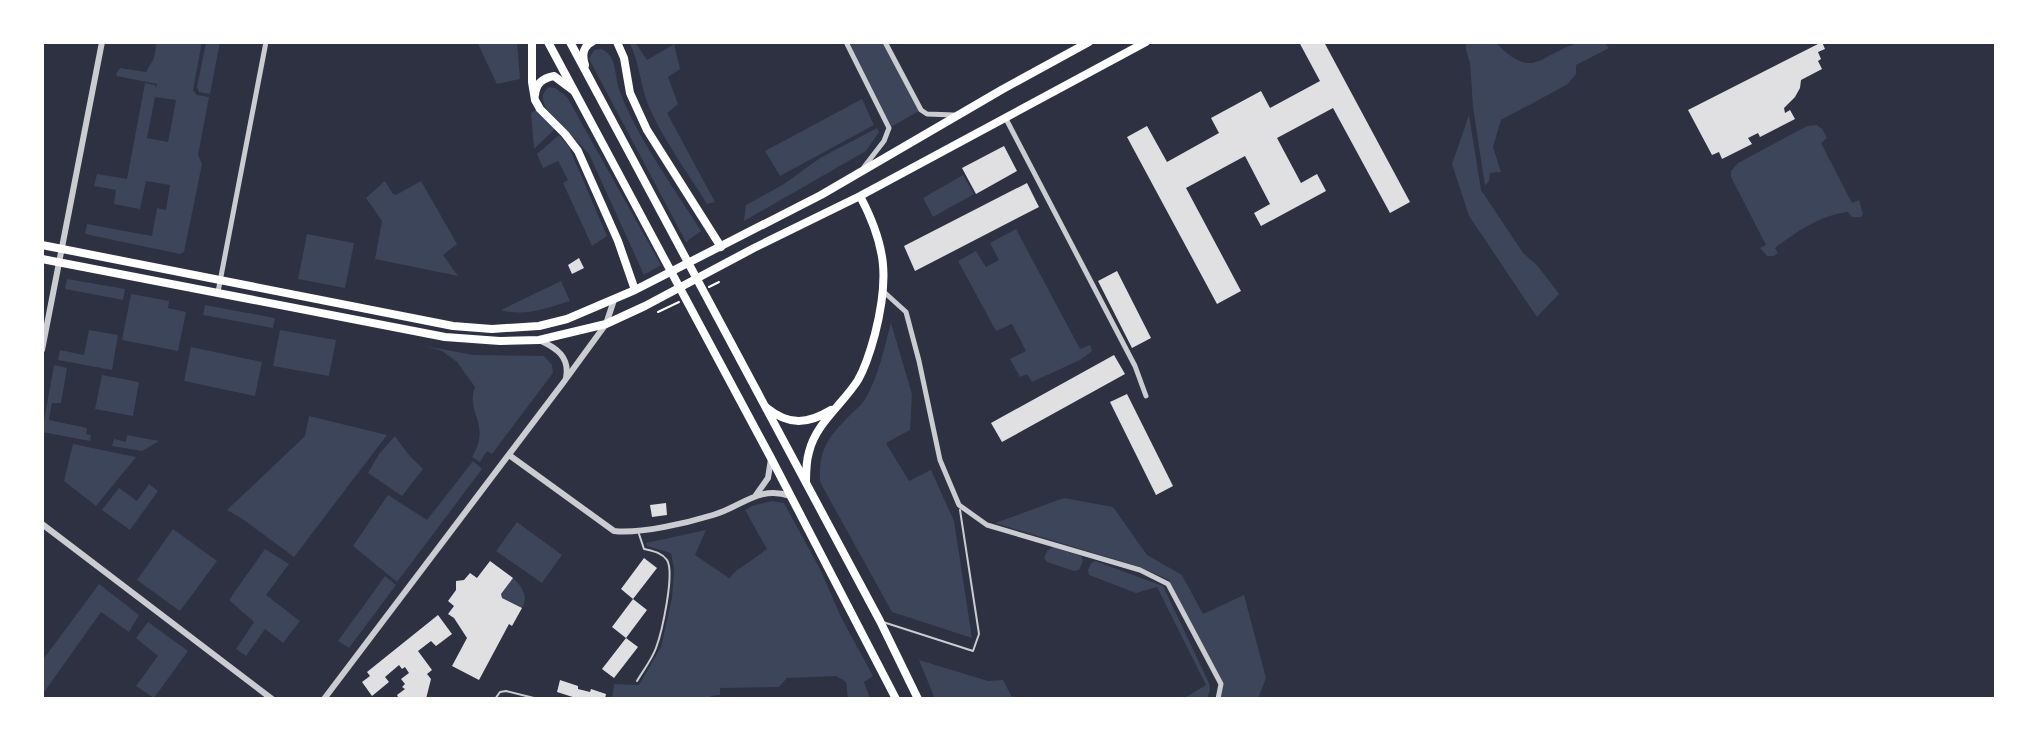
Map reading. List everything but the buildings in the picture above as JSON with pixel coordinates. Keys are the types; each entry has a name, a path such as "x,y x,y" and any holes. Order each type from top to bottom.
{"main road":[{"path":"532,42 535,100 578,151 618,241 635,290"},
{"path":"548,42 792,497 896,699"},
{"path":"570,42 880,621 918,699"},
{"path":"589,78 583,55 585,47 592,42"},
{"path":"608,42 619,46 630,93 647,130 721,247"},
{"path":"42,245 427,322 475,328 519,328 552,323 614,300 721,247 861,173 1089,42"},
{"path":"42,259 445,337 484,341 539,340 606,324 659,299 860,196 1146,42"},
{"path":"535,100 539,84 545,78 554,76 576,93"},
{"path":"806,483 809,451 814,439 860,376 867,359 884,292 885,265 880,245 871,216 860,196"},
{"path":"747,232 748,245 754,248"},
{"path":"764,406 779,417 806,421 835,407"}],"street":[{"path":"42,350 102,42"},
{"path":"218,294 266,42"},
{"path":"846,42 889,128 884,141 861,173"},
{"path":"885,42 921,110 927,114 959,115"},
{"path":"1005,117 1135,366 1146,396"},
{"path":"884,292 906,312 940,460 959,505 987,525 1140,570 1168,584 1221,684 1218,699"},
{"path":"324,699 606,324 614,300"},
{"path":"539,340 557,349 563,357 567,373 563,383"},
{"path":"509,455 609,528 621,532 714,515 756,495 774,492 792,497"},
{"path":"756,495 768,478 771,458"},
{"path":"42,524 272,699"}],"lane":[{"path":"880,621 973,651 979,634 959,505"},
{"path":"637,681 656,649 668,599 670,574 668,561 659,553 644,549 638,530"},
{"path":"495,699 500,692 506,691 538,699"}],"shaded area":[{"path":"157,42 202,42 193,90 197,95 209,97 198,155 202,164 184,252 180,254 85,234 87,224 152,236 157,208 166,210 170,185 146,181 140,209 114,204 116,190 94,186 97,174 127,179 145,83 156,88 157,84 116,74 120,68 146,72 154,58","holes":["155,97 176,100 168,142 147,138"]},
{"path":"206,42 220,42 210,94 199,92 197,87"},
{"path":"477,42 517,42 520,79 497,84"},
{"path":"629,42 635,42 647,60 674,44 680,69 668,77 678,104 667,113 715,202 707,204 662,132 646,99"},
{"path":"846,42 885,42 921,110 889,128"},
{"path":"1466,42 1495,42 1519,61 1528,63 1581,42 1604,42 1609,48 1576,65 1576,74 1568,84 1501,120 1493,147 1501,172 1490,173 1485,186 1473,107"},
{"path":"601,49 613,61 620,92 637,128 701,231 686,242 589,59 594,50"},
{"path":"549,87 567,97 661,265 644,275 589,154 545,107 543,95"},
{"path":"862,99 874,125 780,176 765,151"},
{"path":"536,110 555,129 534,149 531,113"},
{"path":"1469,115 1481,190 1523,253 1537,265 1559,294 1537,317 1469,216 1452,164"},
{"path":"1817,125 1827,138 1821,143 1852,203 1859,200 1863,214 1852,217 1848,212 1818,220 1775,248 1778,253 1774,256 1767,256 1760,248 1766,245 1731,177 1731,171 1738,163 1807,126"},
{"path":"877,128 879,132 866,151 744,221 746,205 784,184 820,158"},
{"path":"559,135 569,147 607,236 592,246 563,183 568,180 558,161 543,168 537,154"},
{"path":"963,175 974,194 933,217 923,198"},
{"path":"385,181 396,195 421,181 457,244 443,255 458,276 375,259 382,221 366,198"},
{"path":"1016,229 1080,349 1090,345 1092,351 1080,360 1032,382 1027,374 1020,377 1010,359 1026,351 1012,324 996,331 958,261 976,251 986,267 999,260 990,243"},
{"path":"307,234 354,243 345,288 298,279"},
{"path":"67,279 125,289 123,300 65,289"},
{"path":"561,281 570,301 527,312 501,310"},
{"path":"131,294 169,301 168,308 186,312 178,351 122,340"},
{"path":"205,305 275,318 273,328 203,315"},
{"path":"891,323 912,394 910,430 886,443 909,481 931,470 954,521 972,638 892,612 820,482 826,445 867,396"},
{"path":"89,330 118,335 112,370 58,360 60,350 84,355"},
{"path":"280,330 336,340 329,376 273,366"},
{"path":"425,346 474,355 544,356 552,365 553,373 492,454 487,451 480,462 472,457 480,436 473,404 475,387 457,362 442,351"},
{"path":"191,347 262,362 255,396 184,381"},
{"path":"54,365 67,368 61,403 52,403 49,420 87,428 90,441 42,432"},
{"path":"102,375 139,382 133,416 95,409"},
{"path":"309,416 387,435 294,557 227,510 305,436"},
{"path":"127,435 159,441 142,451 112,446 114,439 126,442"},
{"path":"395,436 423,469 402,496 368,473"},
{"path":"73,444 136,457 96,506 64,481"},
{"path":"473,461 482,469 397,582 353,546 388,495 427,520"},
{"path":"149,484 158,491 130,530 102,510 119,488 137,501"},
{"path":"1064,498 1113,507 1147,555 1182,575 1203,614 1244,595 1266,678 1258,699 1221,699 1223,684 1169,580 1140,567 995,523"},
{"path":"772,501 784,503 873,676 864,682 870,699 848,699 846,682 836,676 787,678 779,687 720,688 720,695 708,699 612,699 614,684 639,685 661,647 672,598 674,570 671,553 647,546 646,543 706,530 695,555 729,578 767,549 745,510"},
{"path":"517,522 562,555 542,583 496,551"},
{"path":"173,529 217,561 180,611 137,580"},
{"path":"1053,547 1081,556 1083,561 1079,570 1047,562 1044,558"},
{"path":"265,549 289,564 266,595 300,621 283,643 265,629 246,656 236,649 254,622 229,600"},
{"path":"1095,561 1163,586 1209,683 1207,699 1183,699 1206,685 1157,587 1136,593 1089,575 1091,563"},
{"path":"385,576 396,585 349,648 338,641"},
{"path":"513,578 524,592 522,608 502,598 501,594"},
{"path":"99,584 139,615 129,632 101,612 42,695 42,661"},
{"path":"148,622 188,651 154,698 136,686 158,656 136,638"},
{"path":"919,660 988,681 1003,680 1013,699 935,699"}]}
